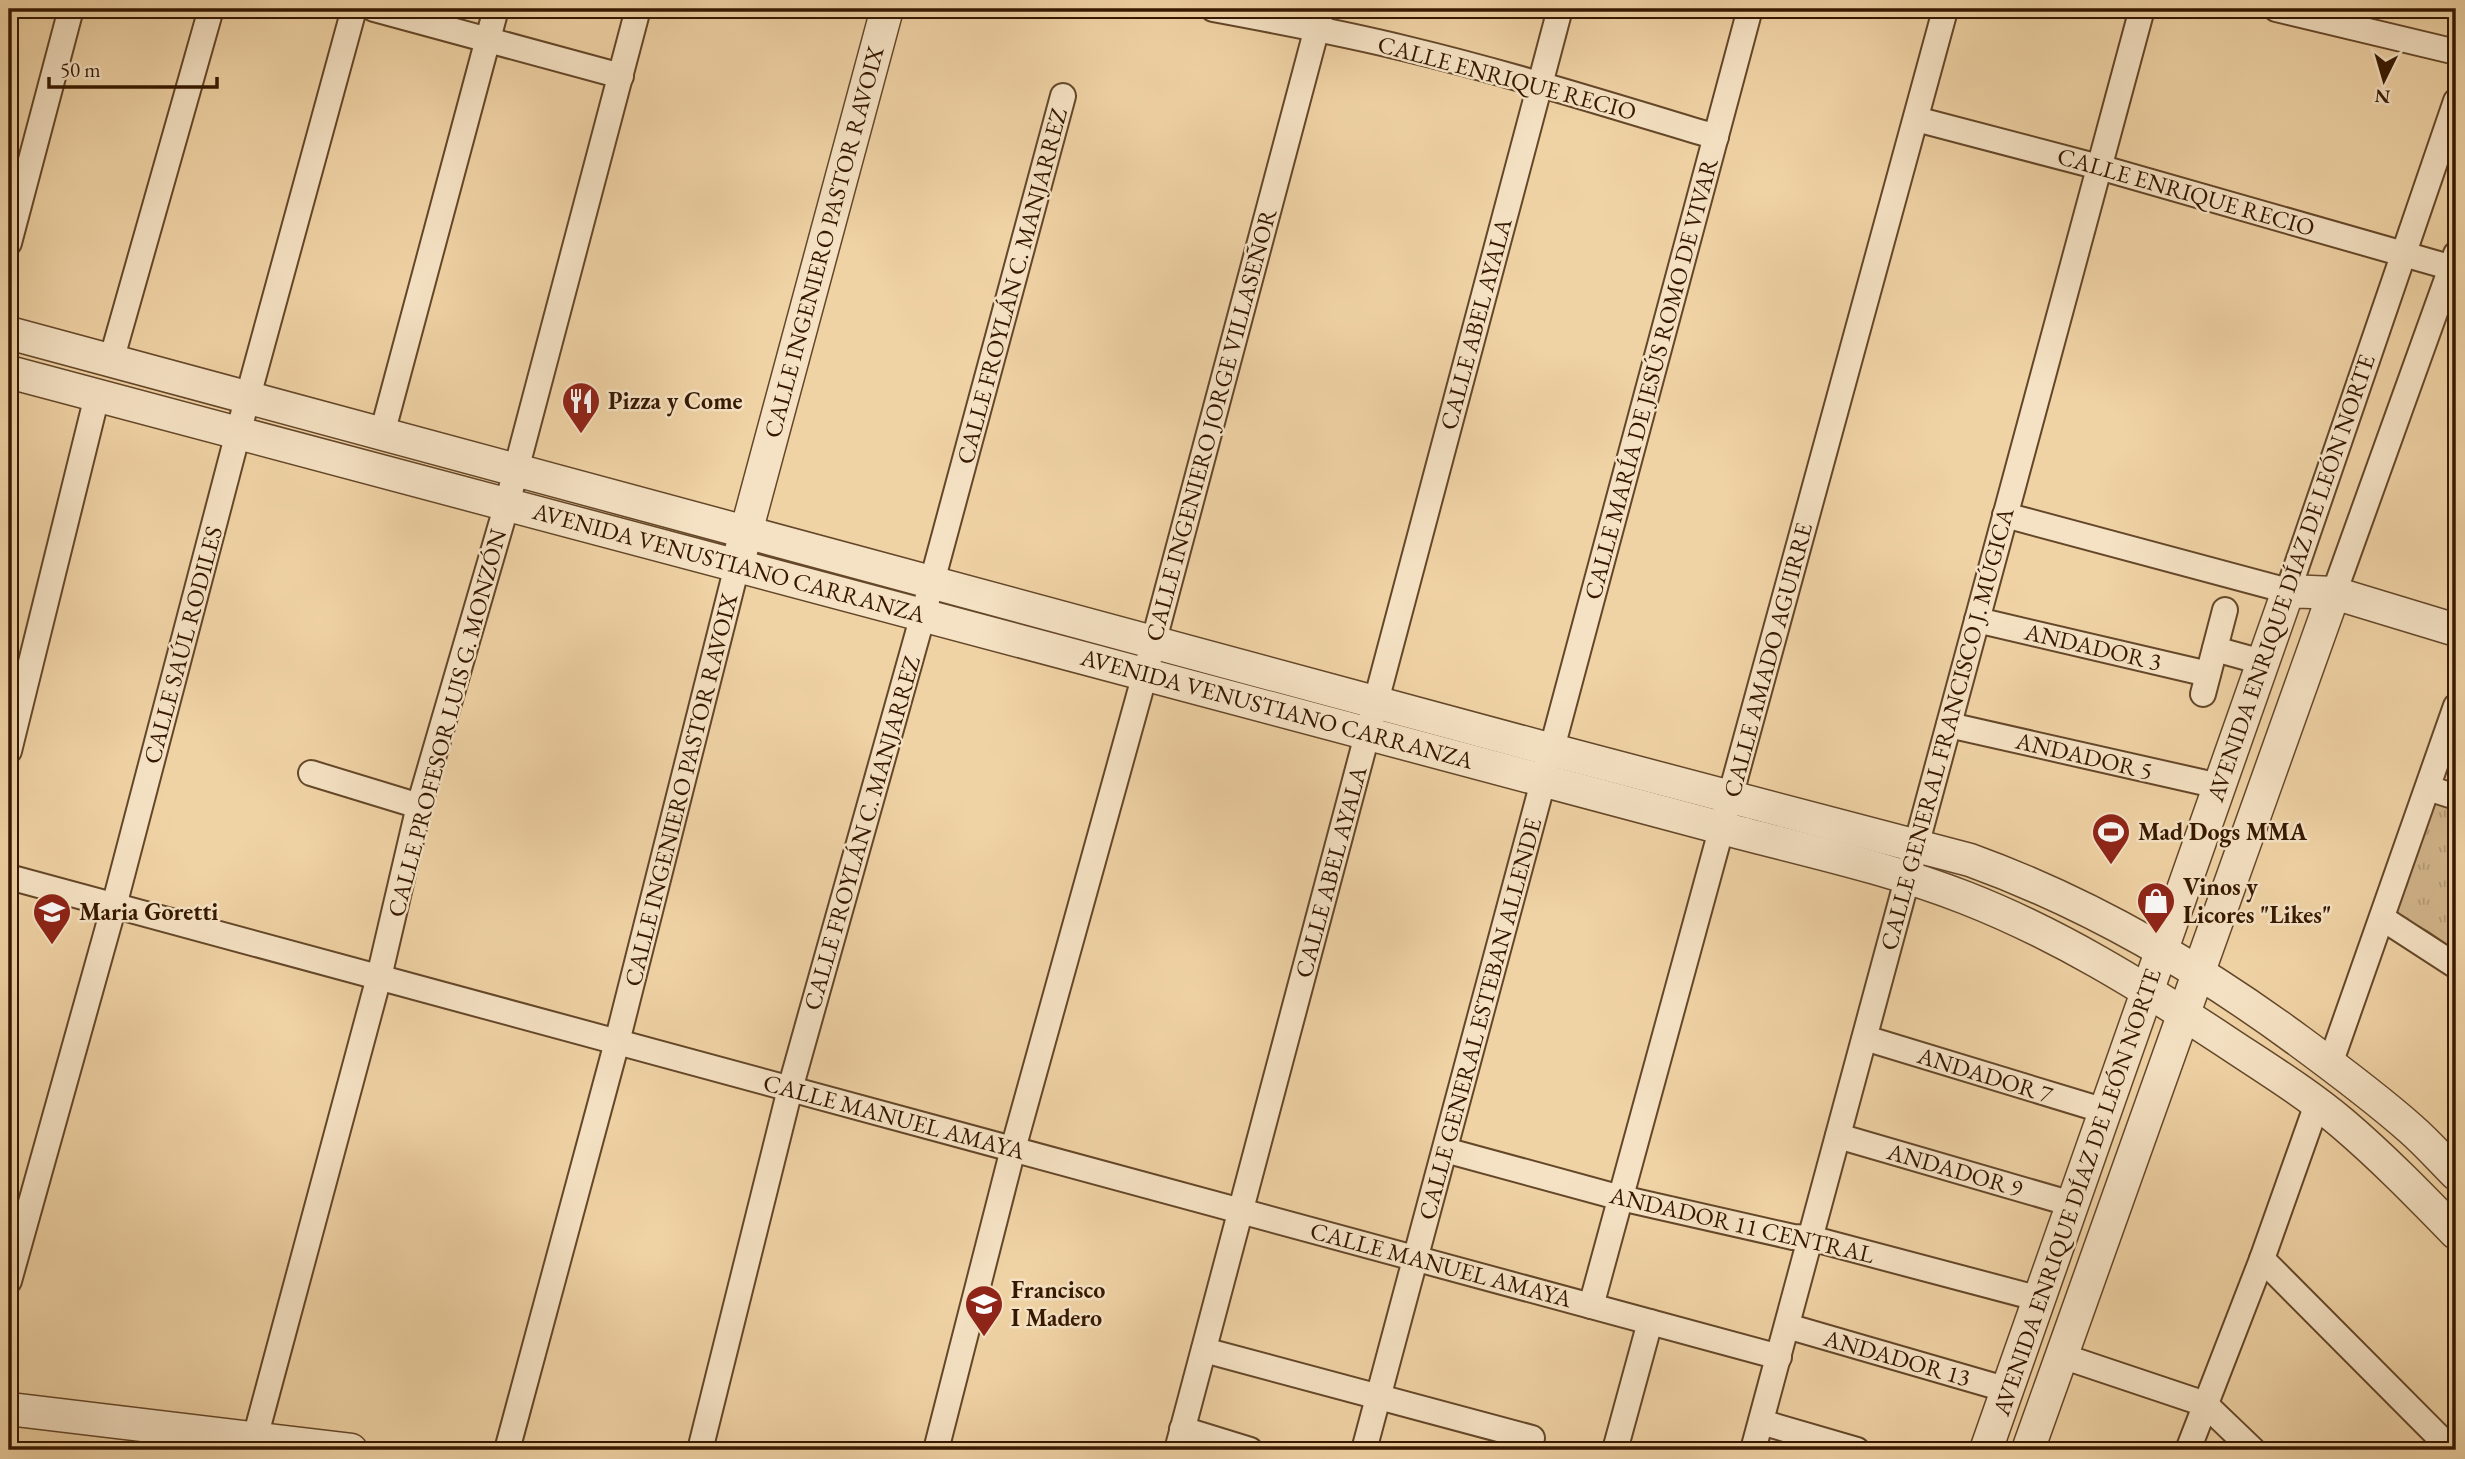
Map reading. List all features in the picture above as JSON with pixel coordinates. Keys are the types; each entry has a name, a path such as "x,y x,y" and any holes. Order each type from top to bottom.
{"street":[{"path":"9,243 71,9"},
{"path":"111,361 211,9"},
{"name":"CALLE SAÚL RODILES","path":"9,1280 114,906 238,433 354,9"},
{"path":"374,9 621,76"},
{"path":"383,434 496,9"},
{"name":"CALLE PROFESOR LUIS G. MONZÓN","path":"255,1438 379,977 419,806 507,504 638,9"},
{"name":"CALLE INGENIERO PASTOR RAVOIX","path":"507,1450 617,1042 737,566 887,9"},
{"name":"CALLE ENRIQUE RECIO","path":"1213,9 1319,18 1409,49 1540,84 1716,137"},
{"name":"CALLE ABEL AYALA","path":"1180,1440 1560,9"},
{"name":"CALLE MARÍA DE JESÚS ROMO DE VIVAR","path":"1552,750 1750,9"},
{"name":"CALLE GENERAL FRANCISCO J. MÚGICA","path":"1753,1450 2142,9"},
{"path":"2276,9 2456,52"},
{"name":"CALLE AMADO AGUIRRE","path":"1591,1306 1944,14"},
{"name":"CALLE INGENIERO JORGE VILLASEÑOR","path":"936,1450 1013,1149 1145,674 1319,18"},
{"name":"CALLE FROYLÁN C. MANJARREZ","path":"700,1450 790,1089 932,583 1063,96"},
{"name":"AVENIDA ENRIQUE DÍAZ DE LEÓN NORTE","path":"1986,1450 2288,591 2456,102"},
{"name":"CALLE ENRIQUE RECIO","path":"1916,119 2099,167 2403,253 2455,263"},
{"name":"AVENIDA ENRIQUE DÍAZ DE LEÓN NORTE","path":"2028,1450 2198,971 2455,263"},
{"name":"AVENIDA VENUSTIANO CARRANZA","path":"9,333 1376,703 1970,860 2077,904 2198,971 2330,1064 2413,1130 2456,1174"},
{"name":"AVENIDA VENUSTIANO CARRANZA","path":"9,372 1544,780 1907,878 1963,896 2023,921 2079,950 2183,1013 2317,1104 2402,1177 2456,1233"},
{"path":"9,751 97,396"},
{"path":"2005,515 2288,591 2334,593 2456,630"},
{"name":"ANDADOR 3","path":"1977,620 2205,684 2225,610"},
{"path":"2215,649 2262,663"},
{"path":"2330,1064 2456,706"},
{"name":"ANDADOR 5","path":"1949,725 2219,786"},
{"name":"CALLE GENERAL ESTEBAN ALLENDE","path":"1364,1450 1552,750"},
{"path":"311,773 419,806"},
{"path":"2428,788 2456,797"},
{"name":"CALLE MANUEL AMAYA","path":"9,877 1779,1357"},
{"path":"2382,918 2456,966"},
{"name":"ANDADOR 7","path":"1865,1038 2105,1111"},
{"path":"2188,1450 2262,1259 2317,1104"},
{"name":"ANDADOR 9","path":"1838,1136 2073,1204"},
{"name":"ANDADOR 11 CENTRAL","path":"1445,1150 1621,1198 1793,1237 1811,1238 2039,1299"},
{"path":"2262,1259 2452,1450"},
{"path":"1615,1450 1650,1322"},
{"name":"ANDADOR 13","path":"1787,1326 2008,1390"},
{"path":"1204,1350 1532,1438"},
{"path":"2062,1356 2205,1404 2253,1450"},
{"path":"9,1409 351,1450"},
{"path":"1761,1422 1845,1448"},
{"path":"1180,1440 1250,1450"}],"green space":[{"path":"2434,803 2456,810 2456,951 2427,931 2392,913"}],"place":[{"name":"Pizza y Come","path":"581,435"},
{"name":"Mad Dogs MMA","path":"2111,866"},
{"name":"Vinos y Licores \"Likes\"","path":"2156,935"},
{"name":"Maria Goretti","path":"52,946"},
{"name":"Francisco I Madero","path":"984,1338"}]}
